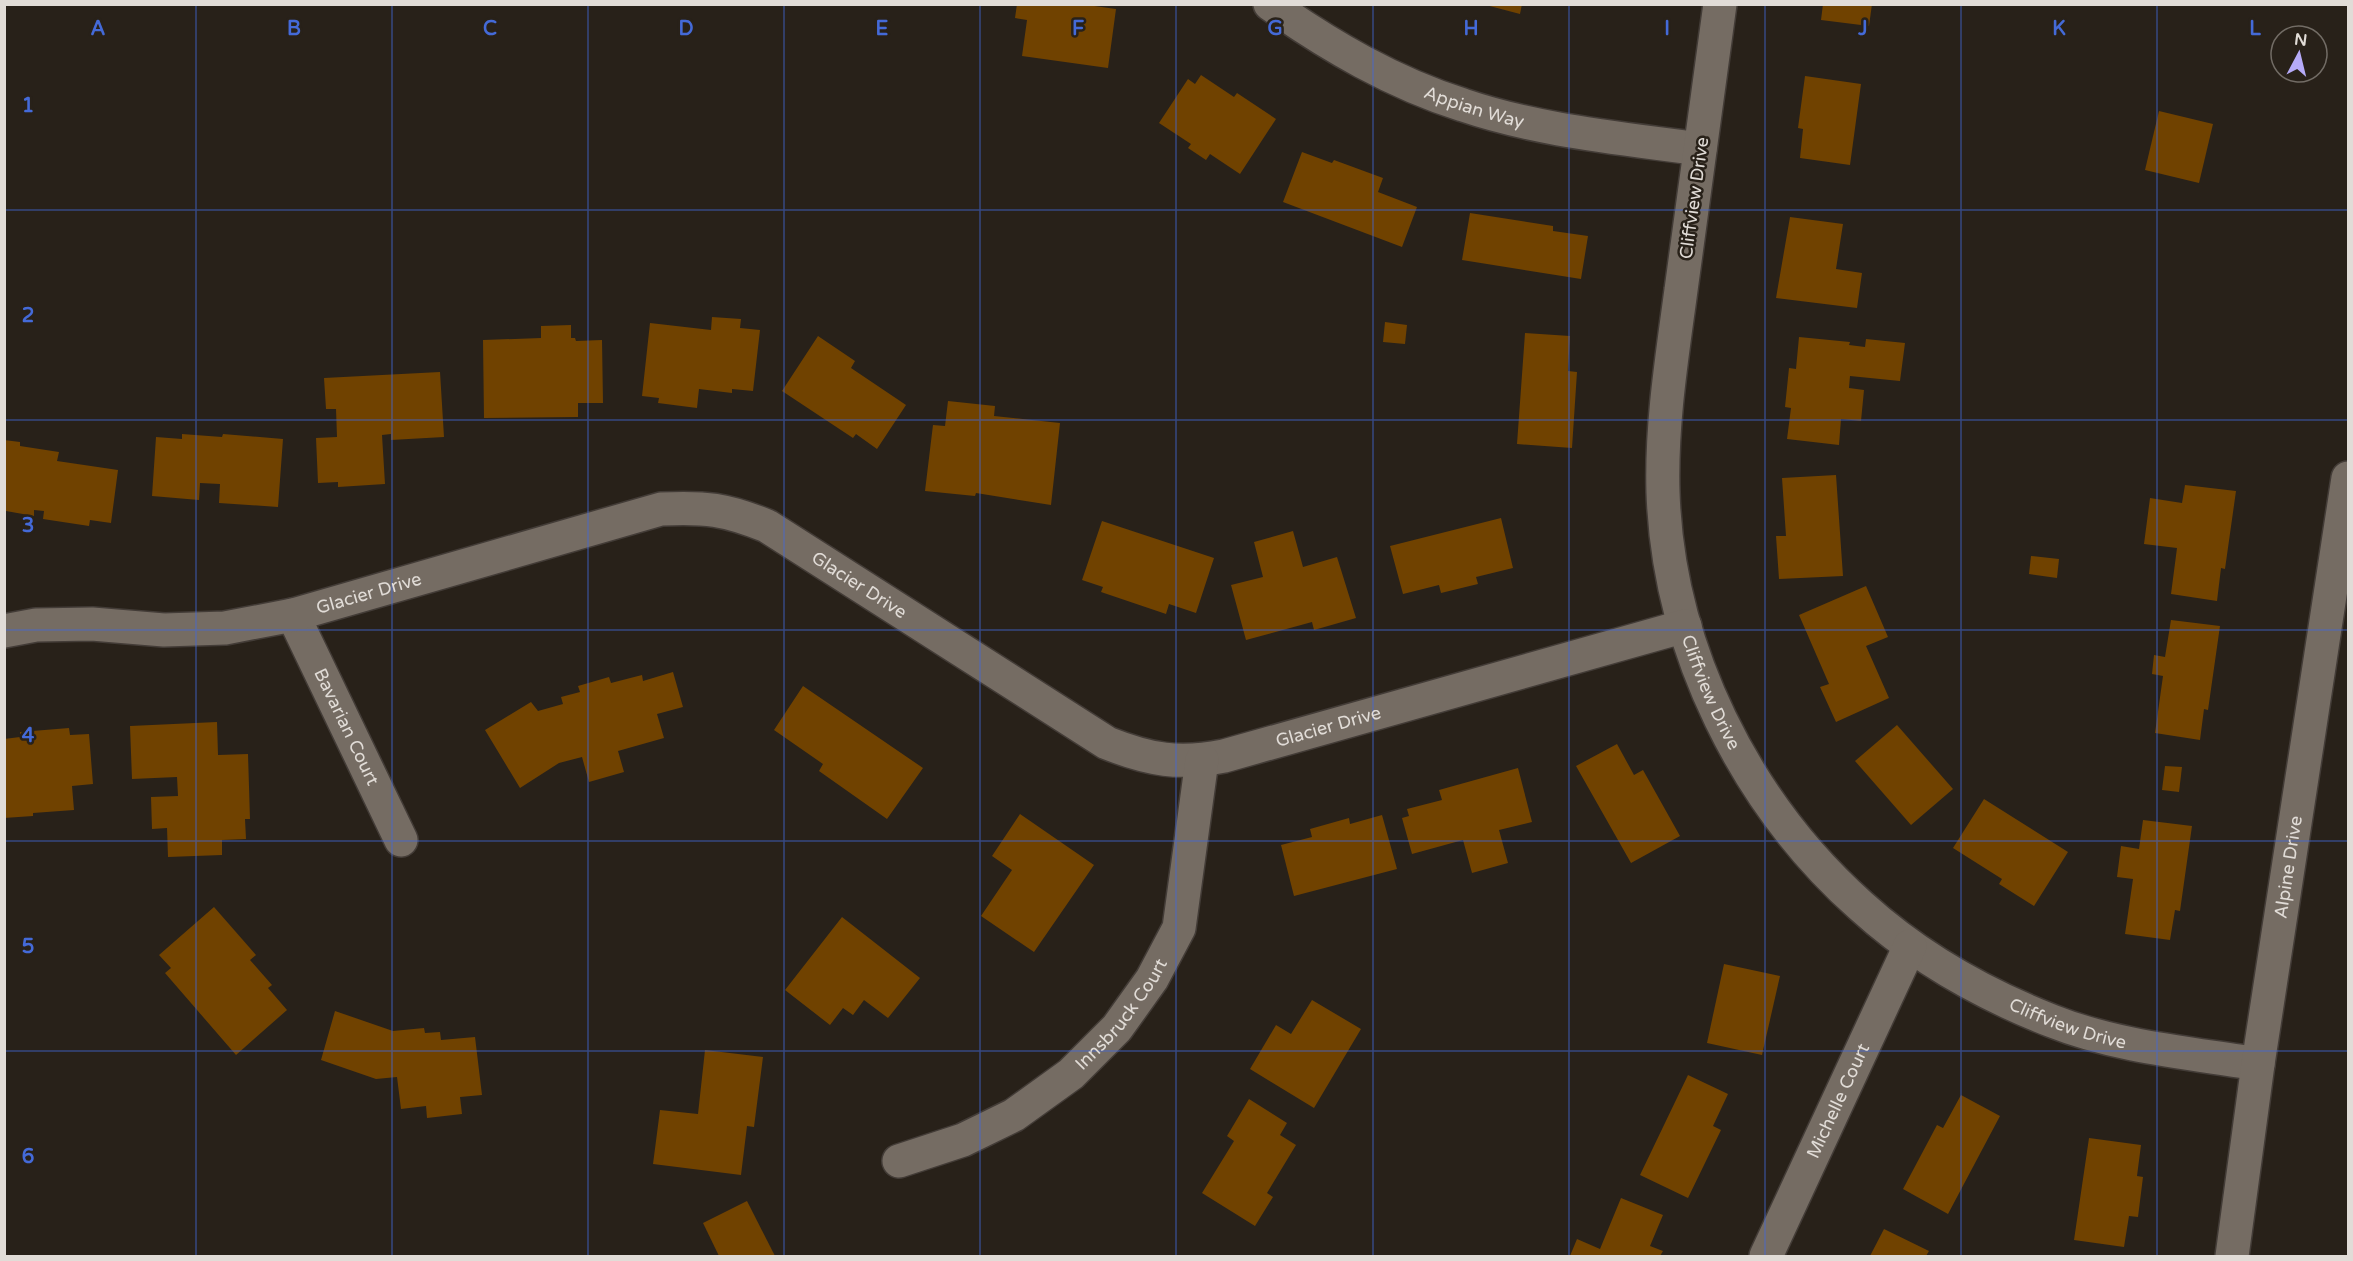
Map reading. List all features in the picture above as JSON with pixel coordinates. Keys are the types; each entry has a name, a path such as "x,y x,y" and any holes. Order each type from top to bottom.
{"street":[{"name":"Appian Way","path":"1270,4 1323,41 1396,80 1463,106 1544,126 1700,149"},
{"name":"Cliffview Drive","path":"1720,4 1664,422 1663,495 1672,567 1685,626 1714,706 1753,779 1802,846 1860,906 1910,946 1979,989 2055,1022 2124,1043 2258,1064"},
{"name":"Alpine Drive","path":"2232,1257 2258,1064 2349,478"},
{"name":"Glacier Drive","path":"4,631 36,625 92,624 164,630 225,628 293,615 661,509 700,507 735,513 767,526 1107,743 1138,756 1170,761 1202,760 1685,626"},
{"name":"Bavarian Court","path":"293,615 401,840"},
{"name":"Innsbruck Court","path":"899,1161 963,1140 1014,1115 1071,1074 1117,1028 1152,979 1179,928 1202,760"},
{"name":"Michelle Court","path":"1766,1257 1910,946"}],"building":[{"path":"1017,4 1080,4 1116,9 1108,68 1022,56 1027,20 1015,18"},
{"path":"1482,4 1522,4 1520,14"},
{"path":"1823,4 1872,4 1869,26 1821,20"},
{"path":"1201,75 1234,97 1237,93 1276,119 1240,174 1210,154 1206,160 1188,148 1191,144 1159,123 1188,79 1195,84"},
{"path":"1805,76 1861,84 1850,165 1800,158 1803,129 1798,128"},
{"path":"2159,111 2213,124 2199,183 2145,170"},
{"path":"1302,152 1332,163 1334,160 1383,178 1378,192 1417,207 1402,247 1283,202"},
{"path":"1470,213 1553,226 1553,231 1588,236 1581,279 1462,260"},
{"path":"1790,217 1843,224 1836,269 1862,273 1857,308 1776,298"},
{"path":"712,317 741,319 740,328 760,330 753,391 732,389 732,393 699,389 697,408 658,403 659,398 642,396 650,323 711,330"},
{"path":"1385,322 1407,325 1405,344 1383,342"},
{"path":"571,325 571,338 575,338 576,341 602,340 603,403 578,403 578,417 484,418 483,340 541,338 541,326"},
{"path":"1525,333 1570,336 1568,371 1577,372 1572,448 1517,444"},
{"path":"818,336 855,361 851,368 906,405 877,449 856,434 853,438 782,391"},
{"path":"1799,337 1850,342 1849,345 1865,347 1866,339 1905,343 1900,381 1850,376 1849,388 1864,390 1861,421 1841,419 1839,445 1787,439 1791,408 1785,407 1789,368 1796,369"},
{"path":"440,372 444,437 391,440 391,434 382,435 385,484 338,487 338,482 318,483 316,438 337,437 336,409 326,409 324,378"},
{"path":"948,401 995,406 994,416 1060,423 1051,505 976,493 975,496 925,491 933,425 945,426"},
{"path":"182,434 222,437 223,434 283,439 278,507 219,503 220,484 200,483 199,500 152,496 156,437 182,439"},
{"path":"4,440 20,442 20,446 59,452 57,461 118,470 111,523 90,520 89,526 43,519 44,511 34,510 34,516 6,511"},
{"path":"1836,475 1843,576 1779,579 1776,536 1786,536 1782,478"},
{"path":"2185,485 2236,491 2225,569 2221,568 2217,601 2171,594 2177,548 2144,544 2150,498 2182,503"},
{"path":"1501,518 1513,568 1476,577 1478,584 1441,593 1439,585 1403,594 1390,546"},
{"path":"1102,521 1214,558 1196,613 1169,604 1166,614 1101,592 1103,587 1082,580"},
{"path":"1293,531 1303,567 1337,557 1356,618 1314,630 1312,622 1246,640 1231,585 1263,577 1254,542"},
{"path":"2031,556 2059,559 2057,578 2029,574"},
{"path":"1866,586 1888,637 1866,646 1889,698 1836,722 1820,687 1829,684 1799,615"},
{"path":"2171,620 2220,626 2208,710 2204,709 2200,740 2155,733 2163,676 2152,674 2154,655 2165,657"},
{"path":"673,672 683,707 657,714 664,738 618,751 624,772 589,782 582,757 559,763 520,788 485,730 531,702 538,711 563,704 561,697 580,692 578,686 609,677 611,683 642,675 643,681"},
{"path":"803,686 923,768 887,819 819,771 823,764 774,730"},
{"path":"217,722 218,755 248,754 250,819 245,819 246,839 222,840 222,855 168,857 167,828 152,829 151,797 178,796 177,777 132,779 130,726"},
{"path":"1897,725 1953,789 1911,825 1855,761"},
{"path":"69,728 70,735 89,734 93,784 72,786 74,810 4,818 4,739 20,737 20,732"},
{"path":"1617,744 1634,775 1643,770 1680,836 1631,863 1576,766"},
{"path":"2165,766 2182,767 2179,792 2162,790"},
{"path":"1518,768 1532,822 1499,830 1508,863 1472,873 1463,840 1412,854 1402,818 1409,816 1407,809 1442,800 1439,790"},
{"path":"1984,799 2068,852 2034,906 1999,884 2002,879 1953,848"},
{"path":"1020,814 1094,865 1034,952 981,916 1012,870 992,856"},
{"path":"1382,815 1397,869 1294,896 1281,845 1312,837 1310,829 1349,818 1350,824"},
{"path":"2143,820 2192,826 2180,911 2175,910 2170,940 2125,934 2133,879 2117,877 2121,846 2139,849"},
{"path":"214,907 256,955 250,960 272,985 268,988 287,1010 236,1055 165,973 171,968 159,955"},
{"path":"842,917 920,978 888,1018 864,1000 853,1015 843,1008 830,1025 785,990"},
{"path":"1724,964 1780,976 1762,1055 1707,1043"},
{"path":"1312,1000 1361,1029 1314,1108 1250,1069 1276,1025 1291,1034"},
{"path":"335,1011 393,1031 424,1028 425,1033 440,1032 441,1040 475,1037 482,1095 460,1097 462,1114 427,1118 426,1106 401,1109 397,1077 376,1079 321,1060"},
{"path":"705,1050 763,1057 754,1127 747,1126 741,1175 653,1164 660,1110 698,1114"},
{"path":"1688,1075 1728,1094 1713,1126 1721,1130 1688,1198 1640,1175"},
{"path":"1961,1095 2000,1116 1948,1214 1903,1189 1937,1125 1943,1128"},
{"path":"1249,1099 1287,1123 1280,1135 1296,1145 1267,1193 1273,1197 1255,1226 1202,1193 1234,1141 1227,1136"},
{"path":"2089,1138 2141,1145 2137,1176 2143,1177 2138,1217 2129,1216 2124,1247 2074,1240"},
{"path":"1621,1198 1663,1215 1650,1246 1663,1251 1660,1256 1570,1256 1577,1239 1600,1249"},
{"path":"747,1201 775,1256 719,1256 703,1223"},
{"path":"1884,1229 1929,1251 1926,1256 1870,1256"}]}
